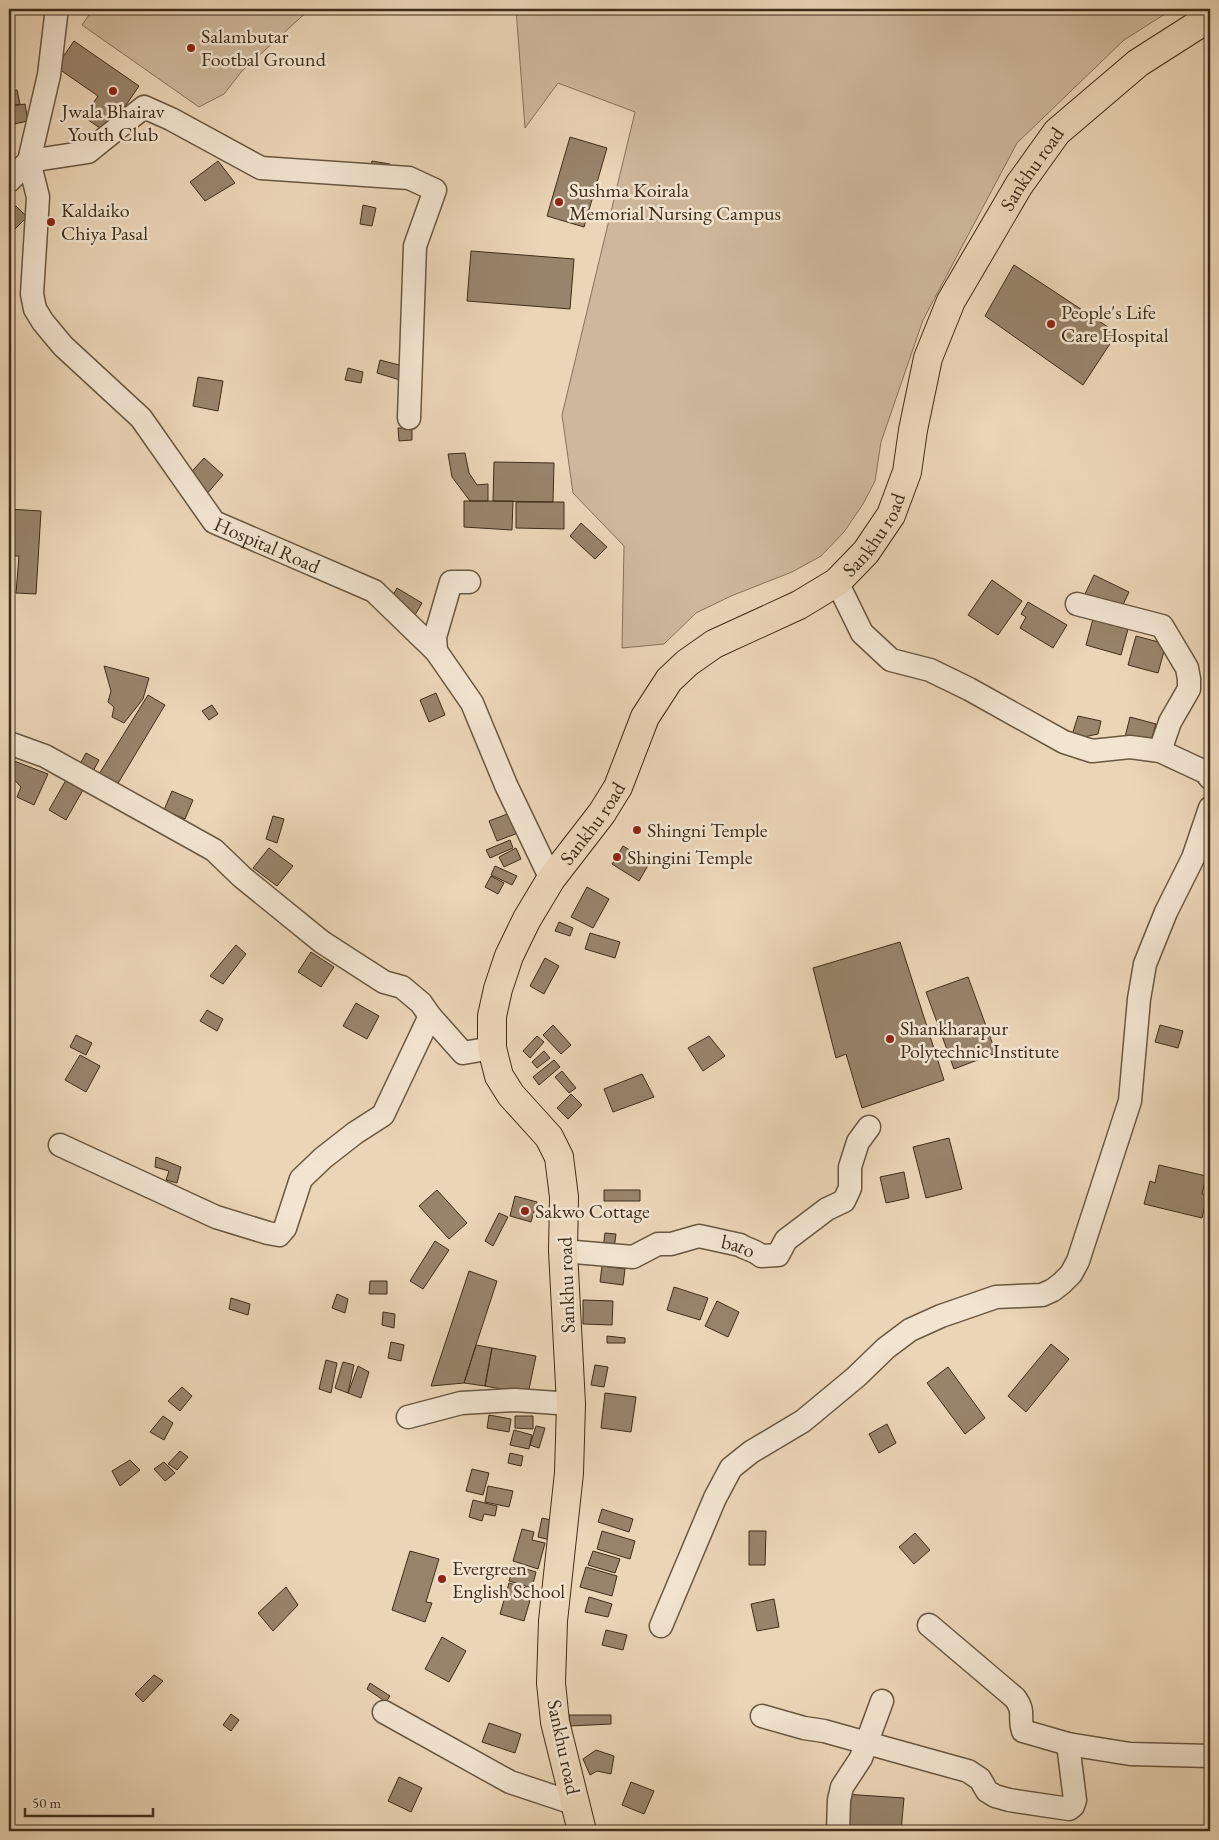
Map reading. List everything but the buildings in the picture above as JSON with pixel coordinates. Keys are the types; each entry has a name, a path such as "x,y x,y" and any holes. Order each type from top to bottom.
{"main road":[{"name":"Sankhu road","path":"582,1831 555,1722 551,1683 553,1621 569,1473 571,1404 564,1252 564,1197 558,1157 549,1137 511,1095 499,1076 492,1048 492,1016 498,989 509,956 527,919 551,879 602,814 618,787 644,717 669,680 687,663 714,644 800,605 837,582 866,552 891,515 907,472 913,430 928,358 951,301 1019,184 1057,132 1138,63 1210,17"}],"street":[{"path":"9,181 29,161 49,75 56,16 55,9"},
{"path":"29,161 88,152 144,107 172,119 261,168 409,178 435,190 415,246 409,418"},
{"name":"Hospital Road","path":"29,161 38,197 32,294 35,309 43,322 64,346 141,418 214,522 374,591 436,651 472,703 506,785 551,879"},
{"path":"436,651 434,637 451,582 469,582"},
{"path":"837,582 862,633 891,660 930,670 969,689 1064,742 1092,751 1130,747 1160,751 1205,772 1210,778"},
{"path":"1077,604 1162,626 1187,668 1188,689 1170,722 1160,751"},
{"path":"9,743 45,756 214,850 242,877 322,942 384,982 402,987 421,1002 430,1016 463,1053 492,1048"},
{"path":"661,1626 714,1498 731,1468 751,1452 803,1422 856,1377 886,1348 910,1330 941,1316 996,1297 1042,1295 1053,1290 1070,1274 1078,1261 1130,1101 1139,1000 1145,964 1166,912 1193,858 1210,808"},
{"path":"60,1145 216,1217 268,1234 279,1235 285,1228 301,1179 323,1158 355,1133 383,1115 430,1016"},
{"name":"bato","path":"564,1252 633,1257 658,1244 671,1244 700,1236 740,1244 760,1256 778,1255 786,1240 827,1208 844,1201 850,1188 850,1167 858,1142 869,1127"},
{"path":"408,1417 461,1403 515,1400 571,1404"},
{"path":"928,1625 1015,1698 1022,1710 1022,1727 1024,1731 1068,1744 1130,1754 1210,1756"},
{"path":"838,1831 839,1800 842,1787 861,1758 882,1701"},
{"path":"384,1712 510,1782 576,1804"},
{"path":"762,1716 804,1728 867,1742 968,1772 980,1779 987,1791 995,1796 1009,1800 1069,1809 1073,1806 1075,1800 1068,1744"}],"shaded area":[{"name":"Salambutar Footbal Ground","path":"93,9 310,9 242,71 224,94 199,107 82,25"},
{"path":"516,9 1173,9 1124,40 1017,143 923,320 881,442 875,481 863,504 844,532 821,556 792,572 731,596 696,613 664,644 622,648 624,546 573,493 562,415 635,112 558,83 525,128"}],"place":[{"name":"Salambutar Footbal Ground","path":"191,48"},
{"name":"Jwala Bhairav Youth Club","path":"113,91"},
{"name":"Sushma Koirala Memorial Nursing Campus","path":"559,202"},
{"name":"Kaldaiko Chiya Pasal","path":"51,222"},
{"name":"People's Life Care Hospital","path":"1051,324"},
{"name":"Shingni Temple","path":"637,830"},
{"name":"Shingini Temple","path":"617,857"},
{"name":"Shankharapur Polytechnic Institute","path":"890,1039"},
{"name":"Sakwo Cottage","path":"525,1211"},
{"name":"Evergreen English School","path":"442,1579"}]}
